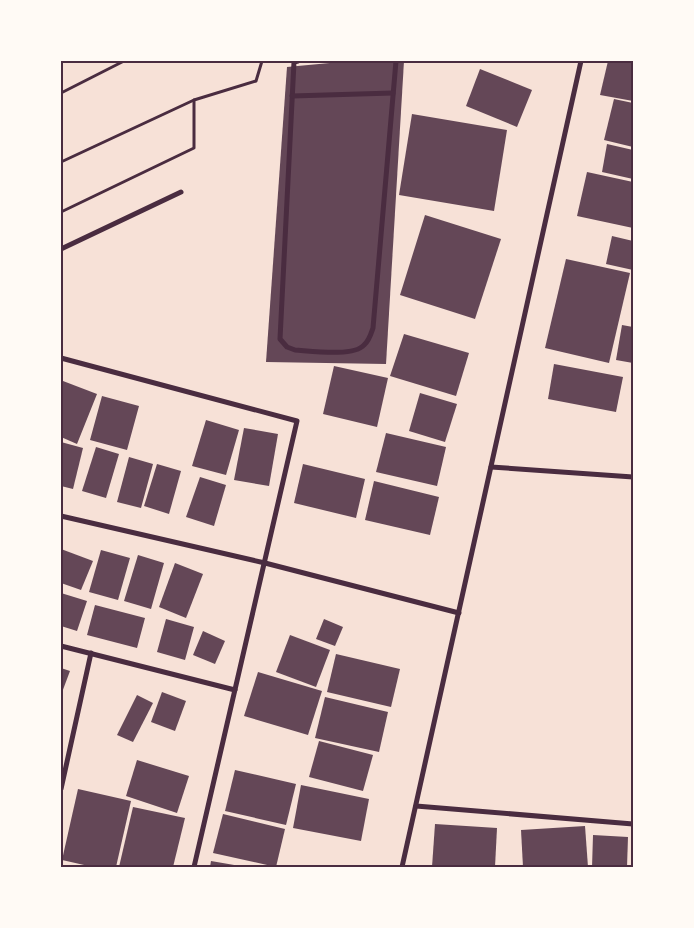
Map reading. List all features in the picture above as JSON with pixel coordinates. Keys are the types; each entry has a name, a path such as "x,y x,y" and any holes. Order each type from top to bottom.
{"street":[{"path":"298,61 294,62 280,340 287,347 295,350 352,352 363,347 368,341 373,328 396,61"},
{"path":"402,867 581,61"},
{"path":"292,96 393,93"},
{"path":"61,249 181,192"},
{"path":"61,358 297,421 194,867"},
{"path":"491,467 633,477"},
{"path":"61,516 265,563 459,613"},
{"path":"61,646 235,690"},
{"path":"61,789 91,653"},
{"path":"416,806 633,824"}],"path":[{"path":"61,93 124,61"},
{"path":"61,162 194,100 256,81 262,61"},
{"path":"61,212 194,148 194,100"}],"building":[{"path":"351,61 404,61 386,364 266,362 287,67"},
{"path":"608,61 633,61 633,101 600,95"},
{"path":"480,69 532,90 517,127 466,106"},
{"path":"614,99 633,103 633,147 604,140"},
{"path":"412,114 507,130 494,211 399,195"},
{"path":"607,144 633,150 633,179 602,172"},
{"path":"587,172 633,182 633,228 577,216"},
{"path":"425,215 501,239 475,319 400,295"},
{"path":"612,236 633,241 633,270 606,264"},
{"path":"566,259 630,273 609,363 545,348"},
{"path":"622,325 633,327 633,363 616,360"},
{"path":"404,334 469,353 456,396 390,376"},
{"path":"554,364 623,377 616,412 548,399"},
{"path":"334,366 388,378 377,427 323,414"},
{"path":"63,381 97,394 77,444 61,437 61,386"},
{"path":"420,393 457,404 445,442 409,431"},
{"path":"102,396 139,406 127,450 90,440"},
{"path":"206,420 239,430 226,475 192,466"},
{"path":"244,428 278,434 269,486 234,480"},
{"path":"386,433 446,447 437,486 376,472"},
{"path":"61,442 83,448 73,489 61,486"},
{"path":"96,447 119,454 106,498 82,491"},
{"path":"129,457 153,464 141,508 117,502"},
{"path":"157,464 181,471 169,514 144,506"},
{"path":"303,464 365,479 356,518 294,503"},
{"path":"200,477 226,485 214,526 186,517"},
{"path":"374,481 439,497 430,535 365,520"},
{"path":"61,549 93,561 81,590 61,583"},
{"path":"101,550 130,558 118,600 89,592"},
{"path":"138,555 164,563 151,609 124,601"},
{"path":"175,563 203,574 186,618 159,607"},
{"path":"61,593 87,601 77,631 61,626"},
{"path":"95,605 145,618 137,648 87,635"},
{"path":"166,619 194,627 185,660 157,652"},
{"path":"324,619 343,627 335,646 316,639"},
{"path":"203,631 225,641 215,664 193,655"},
{"path":"290,635 330,650 316,687 276,672"},
{"path":"336,654 400,669 391,707 327,692"},
{"path":"61,668 70,671 61,695"},
{"path":"258,672 322,691 308,735 244,716"},
{"path":"162,692 186,701 175,731 151,722"},
{"path":"137,695 153,703 133,742 117,735"},
{"path":"325,697 388,712 379,752 315,738"},
{"path":"319,741 373,755 363,791 309,777"},
{"path":"137,760 189,776 177,813 126,796"},
{"path":"235,770 296,784 286,825 225,811"},
{"path":"301,785 369,799 361,841 293,828"},
{"path":"78,789 131,801 116,867 93,867 62,860"},
{"path":"133,807 185,818 173,867 119,867"},
{"path":"223,814 285,829 276,867 213,853"},
{"path":"435,824 497,828 495,867 432,867"},
{"path":"585,826 588,867 523,867 521,830"},
{"path":"593,835 628,837 627,867 592,867"},
{"path":"211,861 240,866 240,867 210,867"}]}
